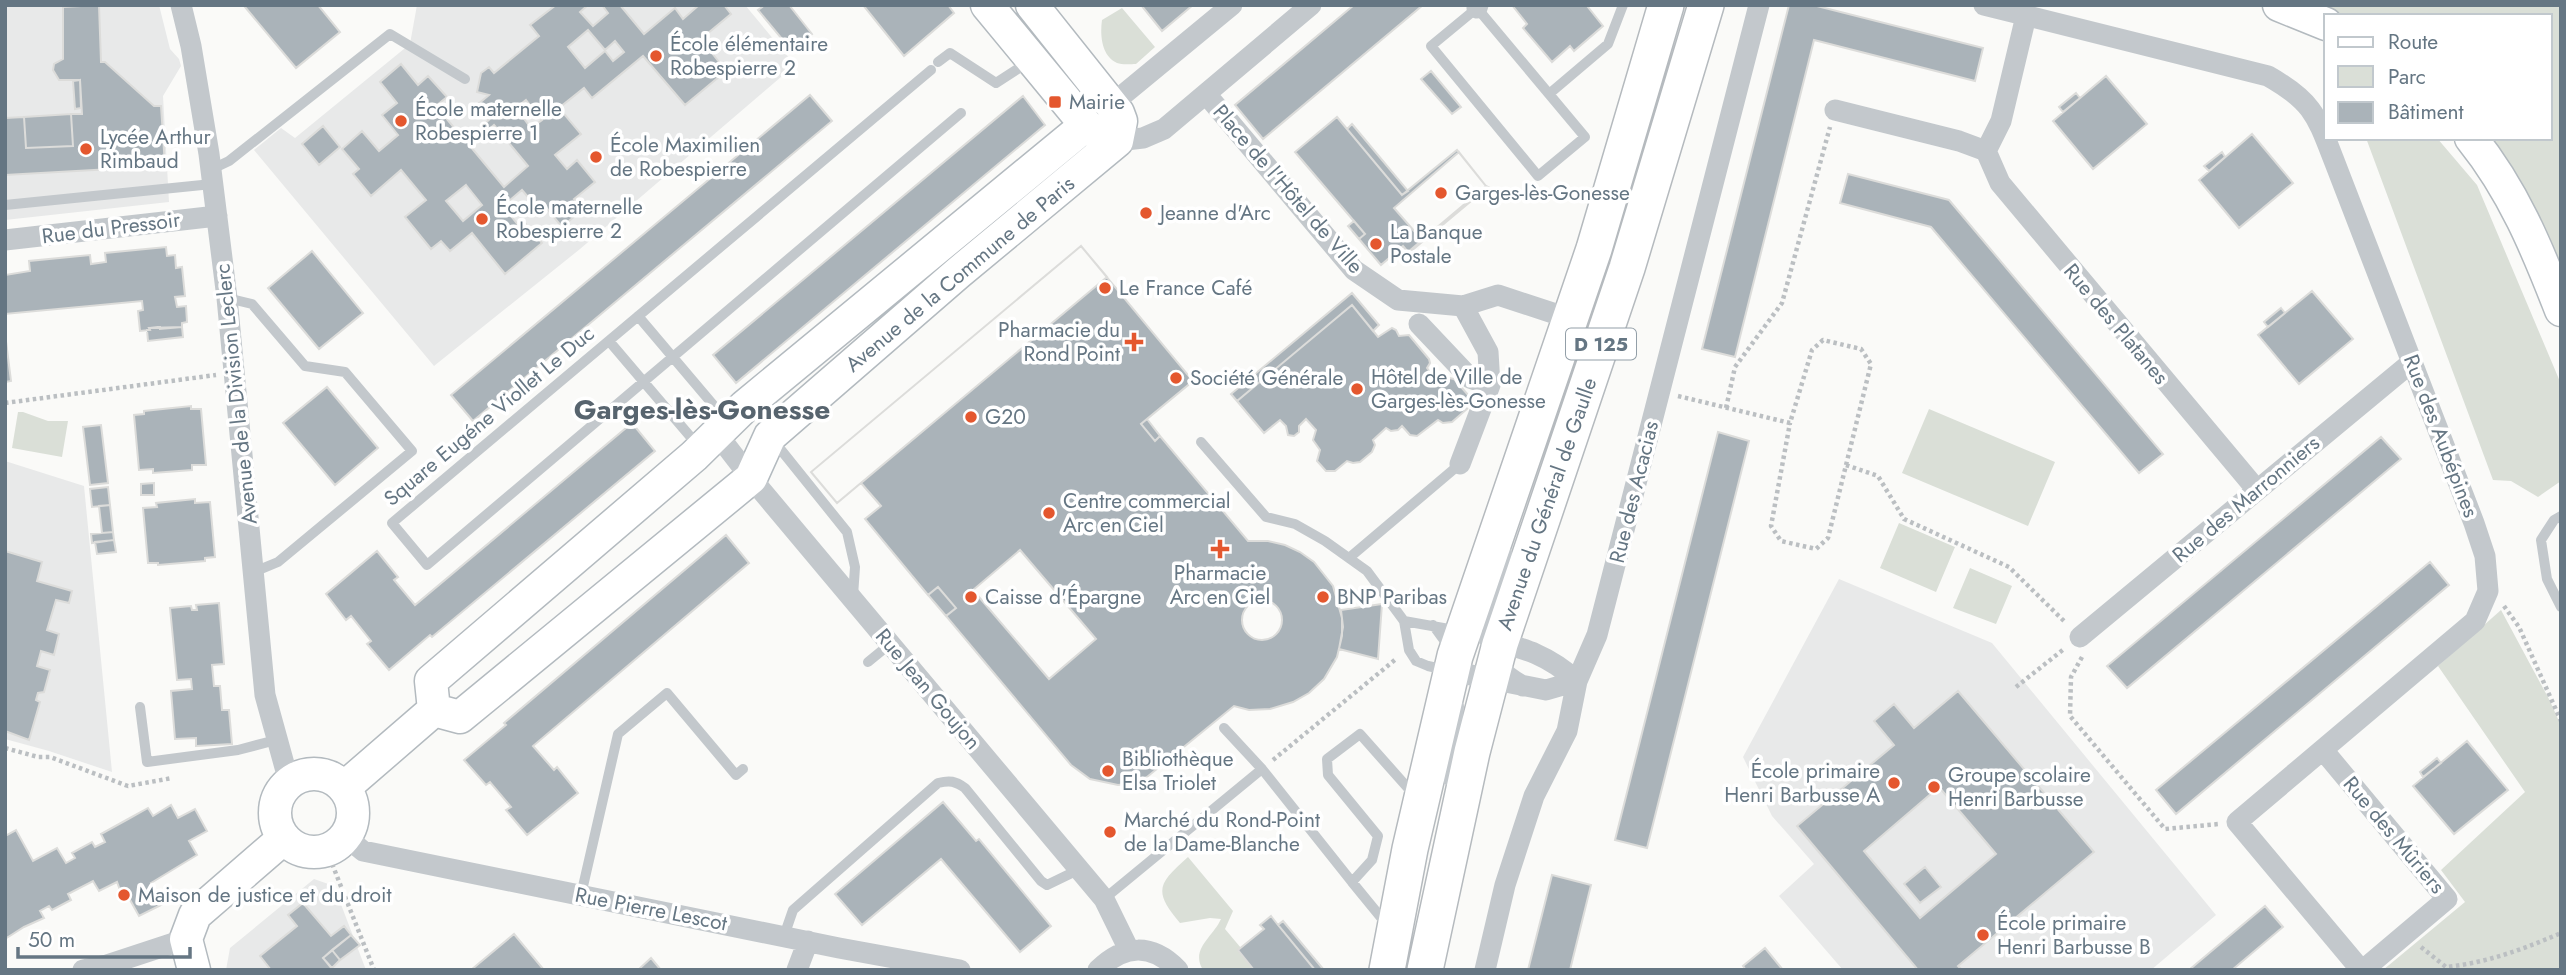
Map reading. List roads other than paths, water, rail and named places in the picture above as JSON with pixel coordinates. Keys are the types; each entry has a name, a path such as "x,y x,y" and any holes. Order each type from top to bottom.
{"main road":[{"name":"Avenue du Général de Gaulle","path":"1387,970 1393,933 1474,663 1530,438 1571,319 1666,5"},
{"name":"Avenue du Général de Gaulle","path":"1425,970 1441,870 1469,763 1474,663 1627,268 1706,5"}],"street":[{"name":"Avenue de la Division Leclerc","path":"181,5 191,46 227,298 265,695 289,782"},
{"path":"987,5 1086,125 1103,138 1117,141 1121,121 1112,104 1032,5"},
{"name":"Avenue de la Commune de Paris","path":"1232,5 745,406 431,681 434,710 460,717 751,478 769,436 958,273 1117,141 1143,138 1164,130 1311,5"},
{"name":"Rue des Acacias","path":"1485,970 1505,885 1534,796 1567,731 1577,681 1597,635 1759,5"},
{"name":"Rue des Aubépines","path":"1984,5 2268,76 2293,90 2316,115 2324,136"},
{"path":"2279,5 2324,23"},
{"path":"1835,110 1959,141 1986,151 2001,121 2026,16"},
{"name":"Place de l'Hôtel de Ville","path":"1206,94 1354,270 1398,300 1463,306"},
{"name":"Rue des Aubépines","path":"2323,750 2475,621 2488,591 2485,556 2474,523 2326,140"},
{"path":"2473,140 2488,160 2533,237 2561,310"},
{"name":"Rue des Platanes","path":"1986,151 2000,183 2257,490"},
{"name":"Rue du Pressoir","path":"5,240 217,216"},
{"path":"1460,464 1490,385 1488,352 1463,306 1498,295 1571,319"},
{"path":"1419,324 1470,378 1490,385"},
{"name":"Rue des Marronniers","path":"2080,637 2412,362"},
{"name":"Rue Jean Goujon","path":"715,435 1080,869 1104,899 1129,950"},
{"path":"1474,663 1535,651 1577,681"},
{"path":"1474,663 1546,690 1577,681"},
{"path":"345,787 434,710"},
{"path":"2323,750 2237,822 2362,970"},
{"name":"Rue des Mûriers","path":"2323,750 2447,899 2362,970"},
{"path":"312,773 324,774 345,787 352,799 352,826 336,844 304,851 284,838 275,816 276,803 289,782 312,773"},
{"path":"194,970 186,939 195,915 284,838"},
{"name":"Rue Pierre Lescot","path":"336,844 960,970"},
{"path":"83,970 107,965 186,939"},
{"path":"797,970 808,941"},
{"path":"1098,970 1111,958 1129,950 1148,951 1167,958 1178,970"}],"lane":[{"path":"1549,94 1608,44 1623,5"},
{"path":"1478,6 1549,94 1585,137 1538,176 1431,46 1478,6"},
{"path":"5,205 211,177 390,34 465,79"},
{"name":"Square Eugéne Viollet Le Duc","path":"961,113 427,565 392,523 950,53 996,83 1033,60"},
{"path":"227,298 252,304 305,366 345,372 412,450 278,562 254,572"},
{"path":"638,316 673,357 715,435"},
{"path":"609,341 644,381 715,435"},
{"path":"769,436 847,532 855,567 853,599"},
{"path":"1201,442 1266,517 1294,524 1349,558 1367,572 1404,621 1474,663"},
{"path":"1349,558 1460,464"},
{"path":"2561,516 2554,520 2541,540 2547,579 2561,607"},
{"path":"1404,621 1409,650 1416,661 1428,666 1474,663"},
{"path":"868,662 890,644"},
{"path":"581,895 618,734 667,693 736,775 743,769"},
{"path":"141,707 147,762 238,750 276,740"},
{"path":"1224,728 1262,769 1393,933"},
{"path":"1352,882 1372,860 1378,836 1328,775 1327,759 1360,734 1433,796"},
{"path":"1104,899 1262,769"},
{"path":"784,936 793,910 938,783 948,780 965,788 1041,881 1047,885 1080,869"}],"place":[{"name":"École élémentaire Robespierre 2","path":"656,56"},
{"name":"Mairie","path":"1055,102"},
{"name":"École maternelle Robespierre 1","path":"401,121"},
{"name":"Lycée Arthur Rimbaud","path":"86,149"},
{"name":"École Maximilien de Robespierre","path":"596,157"},
{"name":"Garges-lès-Gonesse","path":"1441,193"},
{"name":"Jeanne d'Arc","path":"1146,213"},
{"name":"École maternelle Robespierre 2","path":"482,219"},
{"name":"La Banque Postale","path":"1376,244"},
{"name":"Le France Café","path":"1105,288"},
{"name":"Pharmacie du Rond Point","path":"1134,342"},
{"name":"Société Générale","path":"1176,378"},
{"name":"Hôtel de Ville de Garges-lès-Gonesse","path":"1357,389"},
{"name":"G20","path":"971,417"},
{"name":"Centre commercial Arc en Ciel","path":"1049,513"},
{"name":"Pharmacie Arc en Ciel","path":"1220,549"},
{"name":"Caisse d'Épargne","path":"971,597"},
{"name":"BNP Paribas","path":"1323,597"},
{"name":"Bibliothèque Elsa Triolet","path":"1108,771"},
{"name":"École primaire Henri Barbusse A","path":"1894,783"},
{"name":"Groupe scolaire Henri Barbusse","path":"1934,787"},
{"name":"Marché du Rond-Point de la Dame-Blanche","path":"1110,832"},
{"name":"Maison de justice et du droit","path":"124,895"},
{"name":"École primaire Henri Barbusse B","path":"1983,935"}],"district":[{"name":"Garges-lès-Gonesse","path":"702,409"}]}
